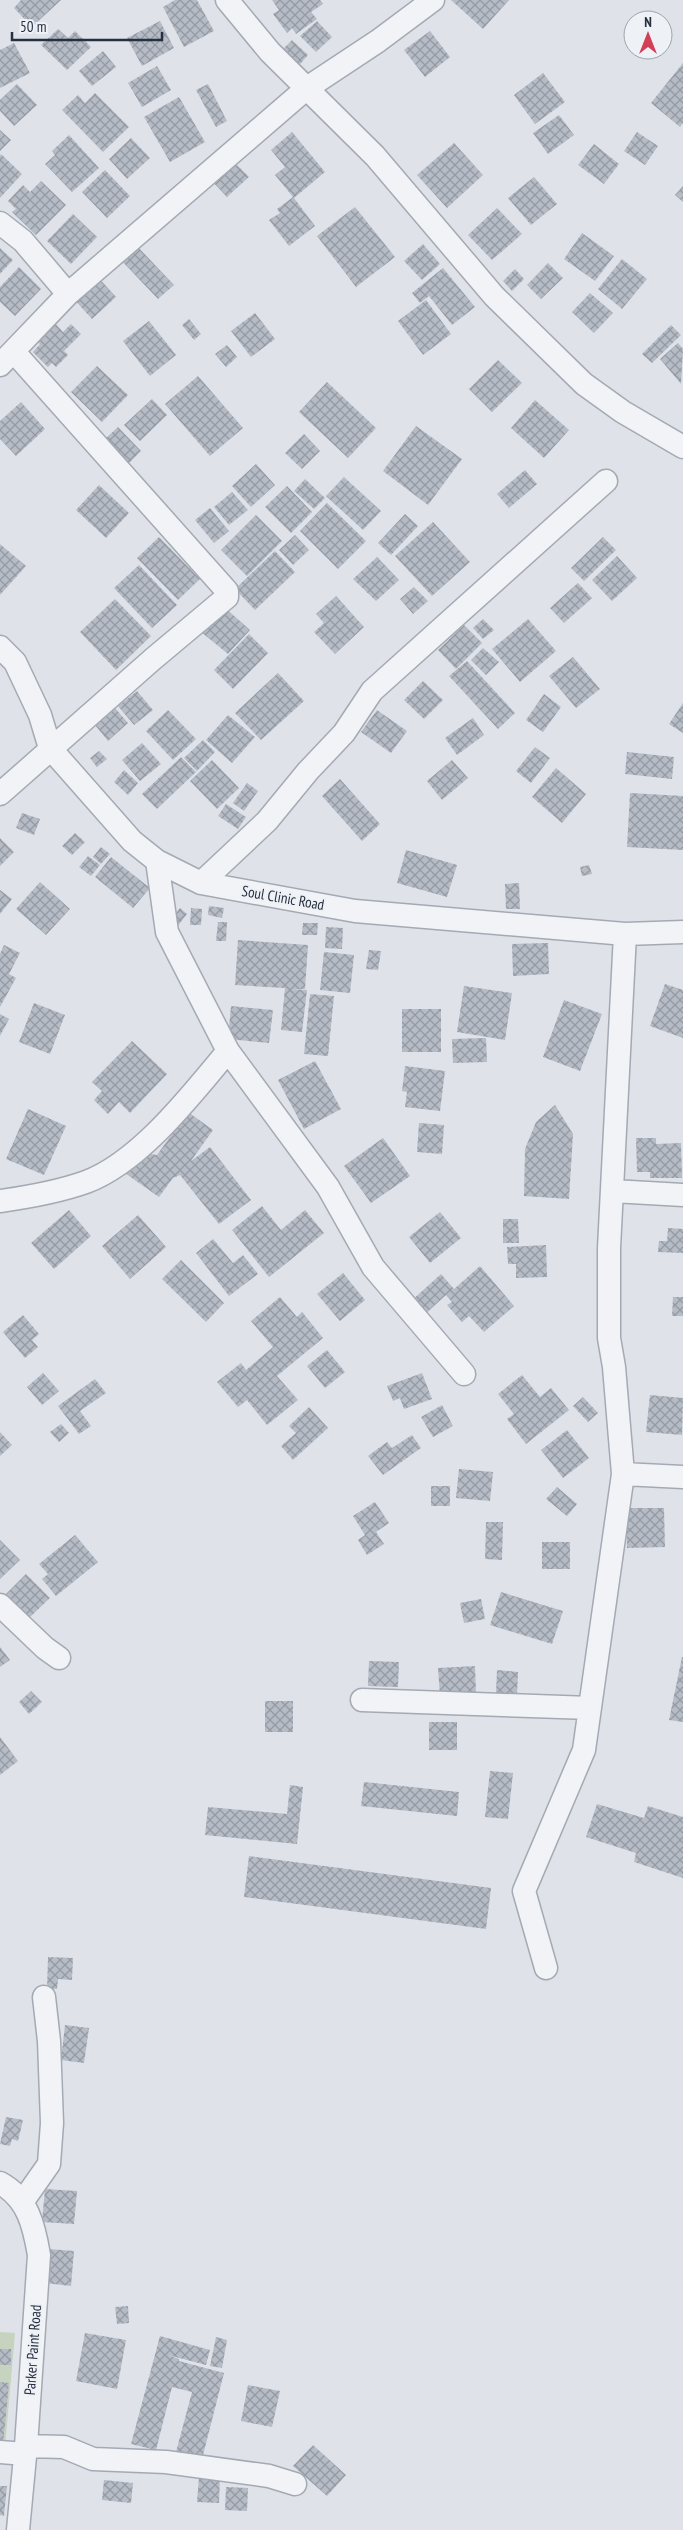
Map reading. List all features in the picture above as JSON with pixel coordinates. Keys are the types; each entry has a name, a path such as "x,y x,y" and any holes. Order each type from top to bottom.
{"street":[{"path":"228,0 270,52 375,156 494,296 584,384 623,412 683,447"},
{"path":"0,794 50,748 227,597 227,591 7,359 68,294 307,88 433,0"},
{"path":"0,223 23,241 68,294"},
{"path":"201,883 267,821 308,771 344,733 372,691 606,481"},
{"name":"Soul Clinic Road","path":"0,647 15,662 40,715 50,748 132,840 157,861 201,883 355,911 625,934 683,932"},
{"path":"157,861 167,932 228,1051 328,1187 373,1267 464,1374"},
{"path":"546,1968 524,1891 584,1750 623,1474 614,1367 609,1338 609,1248 625,934"},
{"path":"0,1201 36,1195 87,1182 121,1162 154,1136 228,1051"},
{"path":"613,1191 683,1195"},
{"path":"623,1474 683,1476"},
{"path":"0,1605 45,1648 59,1658"},
{"path":"362,1700 590,1708"},
{"path":"23,2201 49,2164 52,2123 49,2041 44,1997"},
{"name":"Parker Paint Road","path":"0,2183 23,2201 34,2225 39,2255 26,2450 18,2530"},
{"path":"0,2452 64,2447 93,2459 166,2462 269,2476 295,2484"}],"green space":[{"path":"0,2332 15,2333 5,2447 0,2447"}],"building":[{"path":"21,0 61,0 32,27 14,8"},
{"path":"175,0 197,0 214,31 184,47 163,7"},
{"path":"272,0 320,0 323,4 311,12 317,19 296,34 292,28 287,33 273,14 279,10"},
{"path":"451,0 509,0 483,29"},
{"path":"160,21 174,48 142,66 127,38"},
{"path":"317,21 332,37 316,52 300,36"},
{"path":"58,29 68,38 75,31 91,47 67,70 41,45"},
{"path":"430,31 450,57 425,77 404,50"},
{"path":"292,40 308,55 295,70 278,54"},
{"path":"14,43 30,73 0,88 0,50"},
{"path":"103,51 116,67 92,86 79,71"},
{"path":"683,63 683,123 680,127 651,103"},
{"path":"157,66 171,90 142,107 128,83"},
{"path":"543,73 565,102 535,124 514,95"},
{"path":"17,84 37,105 14,126 0,111 0,100"},
{"path":"208,84 227,121 216,127 196,90"},
{"path":"95,93 129,127 103,152 62,110 78,95 85,103"},
{"path":"179,97 205,142 170,162 144,117"},
{"path":"559,115 574,135 548,154 533,133"},
{"path":"0,130 11,140 0,151"},
{"path":"292,132 325,172 294,198 315,226 289,246 269,220 280,213 277,209 293,197 275,175 285,167 271,150"},
{"path":"637,132 658,146 645,165 624,151"},
{"path":"69,135 99,168 72,192 45,164 55,155 52,151"},
{"path":"131,138 150,158 127,179 109,159"},
{"path":"454,143 483,175 447,208 417,175"},
{"path":"594,144 619,164 604,184 578,165"},
{"path":"1,154 22,174 0,198 0,156"},
{"path":"230,158 249,177 227,197 209,178"},
{"path":"105,170 130,196 107,218 82,192"},
{"path":"534,177 557,204 531,225 508,198"},
{"path":"41,181 66,205 36,235 12,212 16,209 8,201 23,185 30,192"},
{"path":"683,186 683,202 675,195"},
{"path":"355,207 395,257 356,287 317,236"},
{"path":"497,208 522,234 492,260 468,235"},
{"path":"73,214 97,237 71,264 47,241"},
{"path":"582,233 614,256 595,281 564,259"},
{"path":"134,243 174,285 158,299 119,258"},
{"path":"423,244 440,264 422,280 404,261"},
{"path":"0,248 13,260 0,274"},
{"path":"622,259 647,279 622,309 598,289"},
{"path":"548,263 563,278 541,299 527,285"},
{"path":"19,267 41,289 15,316 0,302 0,287"},
{"path":"443,268 475,307 452,325 429,296 420,303 412,293"},
{"path":"515,269 524,279 512,291 503,281"},
{"path":"95,274 116,297 92,319 71,296"},
{"path":"590,293 613,313 594,333 572,312"},
{"path":"426,300 451,334 423,355 398,321"},
{"path":"255,313 275,339 251,357 231,331"},
{"path":"189,319 201,334 194,340 182,325"},
{"path":"149,321 176,355 150,376 123,341"},
{"path":"54,322 63,332 71,324 81,334 64,351 68,355 56,367 52,363 48,367 33,352 40,344 36,340"},
{"path":"671,325 681,335 652,363 642,354"},
{"path":"678,343 683,349 681,384 660,359"},
{"path":"227,345 237,357 226,367 215,354"},
{"path":"498,360 522,383 492,412 469,389"},
{"path":"97,366 128,395 102,422 71,392"},
{"path":"198,376 243,428 210,456 165,404"},
{"path":"327,382 376,428 348,458 299,412"},
{"path":"152,399 167,415 140,441 124,425"},
{"path":"535,400 569,430 544,458 511,428"},
{"path":"21,402 45,429 16,456 0,439 0,421"},
{"path":"416,426 462,459 428,505 383,471"},
{"path":"118,427 141,451 128,464 105,439"},
{"path":"304,434 320,451 302,469 285,453"},
{"path":"256,464 275,485 251,507 232,486"},
{"path":"525,470 537,484 509,508 497,494"},
{"path":"344,477 381,511 363,530 326,496"},
{"path":"305,479 325,498 314,509 294,491"},
{"path":"99,485 129,513 106,538 76,510"},
{"path":"287,486 312,512 291,533 265,507"},
{"path":"232,492 248,510 229,525 214,507"},
{"path":"327,503 366,541 338,569 300,531"},
{"path":"210,508 229,531 214,543 195,520"},
{"path":"405,514 418,526 391,555 378,543"},
{"path":"256,515 282,541 247,576 221,550"},
{"path":"433,522 470,562 432,596 395,556"},
{"path":"295,535 309,550 293,565 279,550"},
{"path":"159,537 200,579 178,600 137,558"},
{"path":"603,537 616,550 584,581 571,568"},
{"path":"0,544 26,566 0,595"},
{"path":"275,551 295,572 255,610 235,589"},
{"path":"617,556 637,578 612,601 592,580"},
{"path":"377,557 399,580 376,601 353,579"},
{"path":"139,565 177,605 152,628 114,588"},
{"path":"578,583 592,598 564,623 550,608"},
{"path":"414,587 428,601 413,614 400,599"},
{"path":"336,596 364,627 335,654 314,632 324,623 316,614"},
{"path":"115,599 151,636 116,670 80,632"},
{"path":"222,605 250,630 228,654 200,631"},
{"path":"483,619 494,630 483,639 473,628"},
{"path":"528,619 556,651 520,682 492,649"},
{"path":"464,625 482,643 456,669 438,650"},
{"path":"249,634 268,653 233,689 214,670"},
{"path":"483,648 499,662 486,675 471,660"},
{"path":"573,657 600,689 576,708 549,676"},
{"path":"467,661 515,713 498,729 449,676"},
{"path":"278,673 304,701 261,740 235,713"},
{"path":"423,681 443,700 424,719 404,700"},
{"path":"137,691 153,710 134,725 118,706"},
{"path":"544,694 561,707 543,732 526,720"},
{"path":"683,703 683,733 669,724"},
{"path":"115,708 128,723 108,741 95,725"},
{"path":"168,710 196,739 173,760 146,731"},
{"path":"377,710 407,731 391,753 361,732"},
{"path":"228,715 255,737 232,763 206,740"},
{"path":"473,718 484,735 457,755 445,738"},
{"path":"203,740 215,752 197,771 184,758"},
{"path":"142,743 161,764 140,781 122,760"},
{"path":"535,747 550,758 531,783 516,771"},
{"path":"99,751 107,759 97,767 90,758"},
{"path":"627,752 674,757 672,779 625,774"},
{"path":"181,757 196,772 157,809 142,794"},
{"path":"212,760 239,788 217,809 190,781"},
{"path":"452,760 468,778 442,800 427,781"},
{"path":"556,768 586,794 562,823 532,797"},
{"path":"124,770 138,783 128,795 114,782"},
{"path":"340,779 380,824 362,841 322,796"},
{"path":"247,783 258,791 244,811 233,803"},
{"path":"630,793 683,796 683,850 627,847"},
{"path":"226,804 246,817 238,829 218,816"},
{"path":"22,813 40,819 34,835 16,828"},
{"path":"75,833 85,842 72,855 62,846"},
{"path":"0,838 14,852 0,866"},
{"path":"101,847 110,854 101,864 93,857"},
{"path":"406,850 457,865 447,897 397,883"},
{"path":"88,856 100,865 91,876 79,867"},
{"path":"111,857 150,888 133,908 95,877"},
{"path":"589,865 592,874 582,876 580,867"},
{"path":"40,882 70,909 46,935 16,909"},
{"path":"519,883 520,909 506,909 505,884"},
{"path":"0,890 12,899 0,914"},
{"path":"209,906 224,908 222,918 208,915"},
{"path":"180,908 187,914 177,927 169,921"},
{"path":"191,908 202,909 201,925 190,925"},
{"path":"218,922 227,922 226,941 216,941"},
{"path":"303,923 318,923 317,935 302,935"},
{"path":"326,927 343,928 342,949 325,948"},
{"path":"238,940 308,945 305,989 291,989 307,990 302,1032 281,1030 285,988 235,985"},
{"path":"548,943 549,974 513,976 512,944"},
{"path":"4,945 20,953 9,974 16,978 0,1007 0,954"},
{"path":"369,950 381,951 378,970 366,969"},
{"path":"324,952 354,955 350,993 320,990"},
{"path":"665,984 683,990 683,1038 650,1026"},
{"path":"464,986 512,993 505,1040 457,1032"},
{"path":"310,994 334,996 328,1056 304,1054"},
{"path":"564,1000 602,1014 580,1071 543,1057"},
{"path":"34,1003 65,1015 50,1054 19,1042"},
{"path":"231,1006 273,1010 269,1043 228,1039"},
{"path":"402,1009 441,1009 441,1052 402,1052"},
{"path":"0,1014 9,1019 0,1036"},
{"path":"486,1038 487,1062 453,1063 452,1039"},
{"path":"132,1041 167,1074 130,1113 119,1102 108,1114 94,1100 102,1091 92,1082"},
{"path":"315,1061 341,1109 304,1129 278,1080"},
{"path":"405,1066 445,1071 440,1111 405,1107 407,1092 402,1091"},
{"path":"555,1105 573,1134 569,1199 524,1196 525,1149 536,1122"},
{"path":"28,1109 66,1126 44,1175 6,1159"},
{"path":"188,1112 213,1130 191,1161 210,1147 251,1200 219,1224 180,1175 173,1178 159,1197 122,1171 136,1152 157,1155"},
{"path":"419,1123 444,1125 442,1154 417,1152"},
{"path":"383,1138 410,1176 371,1203 344,1166"},
{"path":"636,1138 656,1138 656,1144 681,1143 682,1178 650,1178 650,1172 637,1172"},
{"path":"262,1206 281,1230 305,1210 324,1233 269,1277 232,1230"},
{"path":"69,1210 91,1236 54,1269 31,1243"},
{"path":"440,1212 461,1238 430,1263 409,1237"},
{"path":"138,1215 166,1247 130,1279 102,1246"},
{"path":"503,1219 518,1219 519,1243 503,1243"},
{"path":"668,1228 683,1229 683,1253 658,1252 659,1241 667,1241"},
{"path":"213,1239 233,1263 243,1255 258,1274 229,1296 196,1253"},
{"path":"546,1245 547,1277 516,1278 516,1264 508,1264 507,1247"},
{"path":"181,1260 224,1303 206,1322 162,1279"},
{"path":"480,1266 514,1306 484,1332 469,1316 462,1322 447,1305 452,1302 446,1295 423,1316 410,1302 441,1274 454,1289"},
{"path":"343,1273 365,1300 340,1321 317,1294"},
{"path":"280,1297 297,1317 302,1312 323,1338 277,1376 298,1400 267,1425 247,1400 238,1407 217,1382 241,1363 246,1370 273,1347 251,1321"},
{"path":"673,1297 683,1297 683,1316 672,1316"},
{"path":"23,1315 39,1334 32,1340 38,1347 25,1358 3,1332"},
{"path":"327,1350 345,1372 325,1388 307,1366"},
{"path":"43,1373 59,1391 42,1405 27,1387"},
{"path":"422,1373 432,1399 404,1409 400,1398 393,1401 387,1386"},
{"path":"522,1375 540,1397 551,1388 569,1410 526,1444 507,1419 514,1414 498,1394"},
{"path":"95,1379 106,1393 80,1411 91,1426 79,1434 58,1406"},
{"path":"650,1395 683,1398 682,1435 646,1432"},
{"path":"583,1397 598,1413 588,1422 573,1406"},
{"path":"442,1405 453,1426 433,1437 421,1417"},
{"path":"309,1407 328,1428 293,1460 281,1446 296,1433 289,1426"},
{"path":"61,1424 69,1433 59,1442 50,1432"},
{"path":"567,1430 589,1458 563,1478 541,1450"},
{"path":"0,1432 12,1445 0,1456"},
{"path":"412,1435 421,1448 383,1475 368,1456 387,1442 392,1448"},
{"path":"459,1469 493,1472 490,1501 456,1498"},
{"path":"431,1486 450,1486 450,1506 431,1506"},
{"path":"557,1487 577,1504 567,1516 546,1499"},
{"path":"375,1502 389,1523 376,1532 384,1544 367,1555 358,1540 365,1535 353,1516"},
{"path":"626,1508 664,1508 665,1547 627,1548"},
{"path":"486,1522 503,1522 502,1560 485,1559"},
{"path":"75,1535 98,1562 56,1596 42,1579 48,1574 39,1564"},
{"path":"0,1540 20,1560 0,1579"},
{"path":"542,1542 570,1542 570,1569 542,1569"},
{"path":"26,1574 50,1598 28,1619 5,1595"},
{"path":"501,1592 563,1611 552,1644 490,1625"},
{"path":"481,1599 485,1619 464,1623 460,1603"},
{"path":"0,1647 10,1660 0,1667"},
{"path":"683,1657 683,1722 669,1720"},
{"path":"369,1661 399,1662 398,1687 368,1686"},
{"path":"475,1666 476,1694 440,1696 438,1668"},
{"path":"497,1670 518,1672 517,1695 496,1693"},
{"path":"31,1691 42,1702 29,1714 19,1702"},
{"path":"265,1701 293,1701 293,1732 265,1732"},
{"path":"429,1722 457,1722 457,1750 429,1750"},
{"path":"0,1737 18,1761 0,1775"},
{"path":"490,1771 513,1773 508,1819 485,1817"},
{"path":"364,1782 459,1792 457,1816 361,1806"},
{"path":"290,1785 303,1787 297,1844 205,1835 208,1807 287,1814"},
{"path":"597,1804 644,1818 648,1806 683,1817 683,1878 634,1862 636,1853 586,1837"},
{"path":"249,1856 491,1888 486,1929 244,1897"},
{"path":"48,1957 73,1958 72,1980 58,1979 57,1989 47,1989"},
{"path":"65,2025 89,2028 84,2063 61,2060"},
{"path":"6,2117 23,2120 18,2141 12,2139 10,2146 0,2144"},
{"path":"45,2189 77,2191 74,2224 42,2222"},
{"path":"49,2249 74,2251 71,2286 45,2283"},
{"path":"128,2306 129,2323 117,2324 115,2307"},
{"path":"85,2333 126,2340 117,2389 76,2381"},
{"path":"160,2336 210,2350 206,2365 168,2355 179,2359 179,2361 224,2373 202,2459 176,2452 192,2392 172,2387 156,2450 131,2444"},
{"path":"216,2337 227,2340 222,2368 210,2366"},
{"path":"0,2349 11,2349 11,2365 0,2365"},
{"path":"0,2382 9,2383 3,2444 0,2444"},
{"path":"248,2385 280,2391 272,2427 241,2421"},
{"path":"313,2445 346,2475 327,2496 293,2466"},
{"path":"199,2477 220,2477 219,2503 197,2502"},
{"path":"104,2480 133,2483 131,2503 102,2500"},
{"path":"0,2486 7,2486 4,2516 0,2515"},
{"path":"226,2487 248,2488 247,2511 225,2510"}]}
